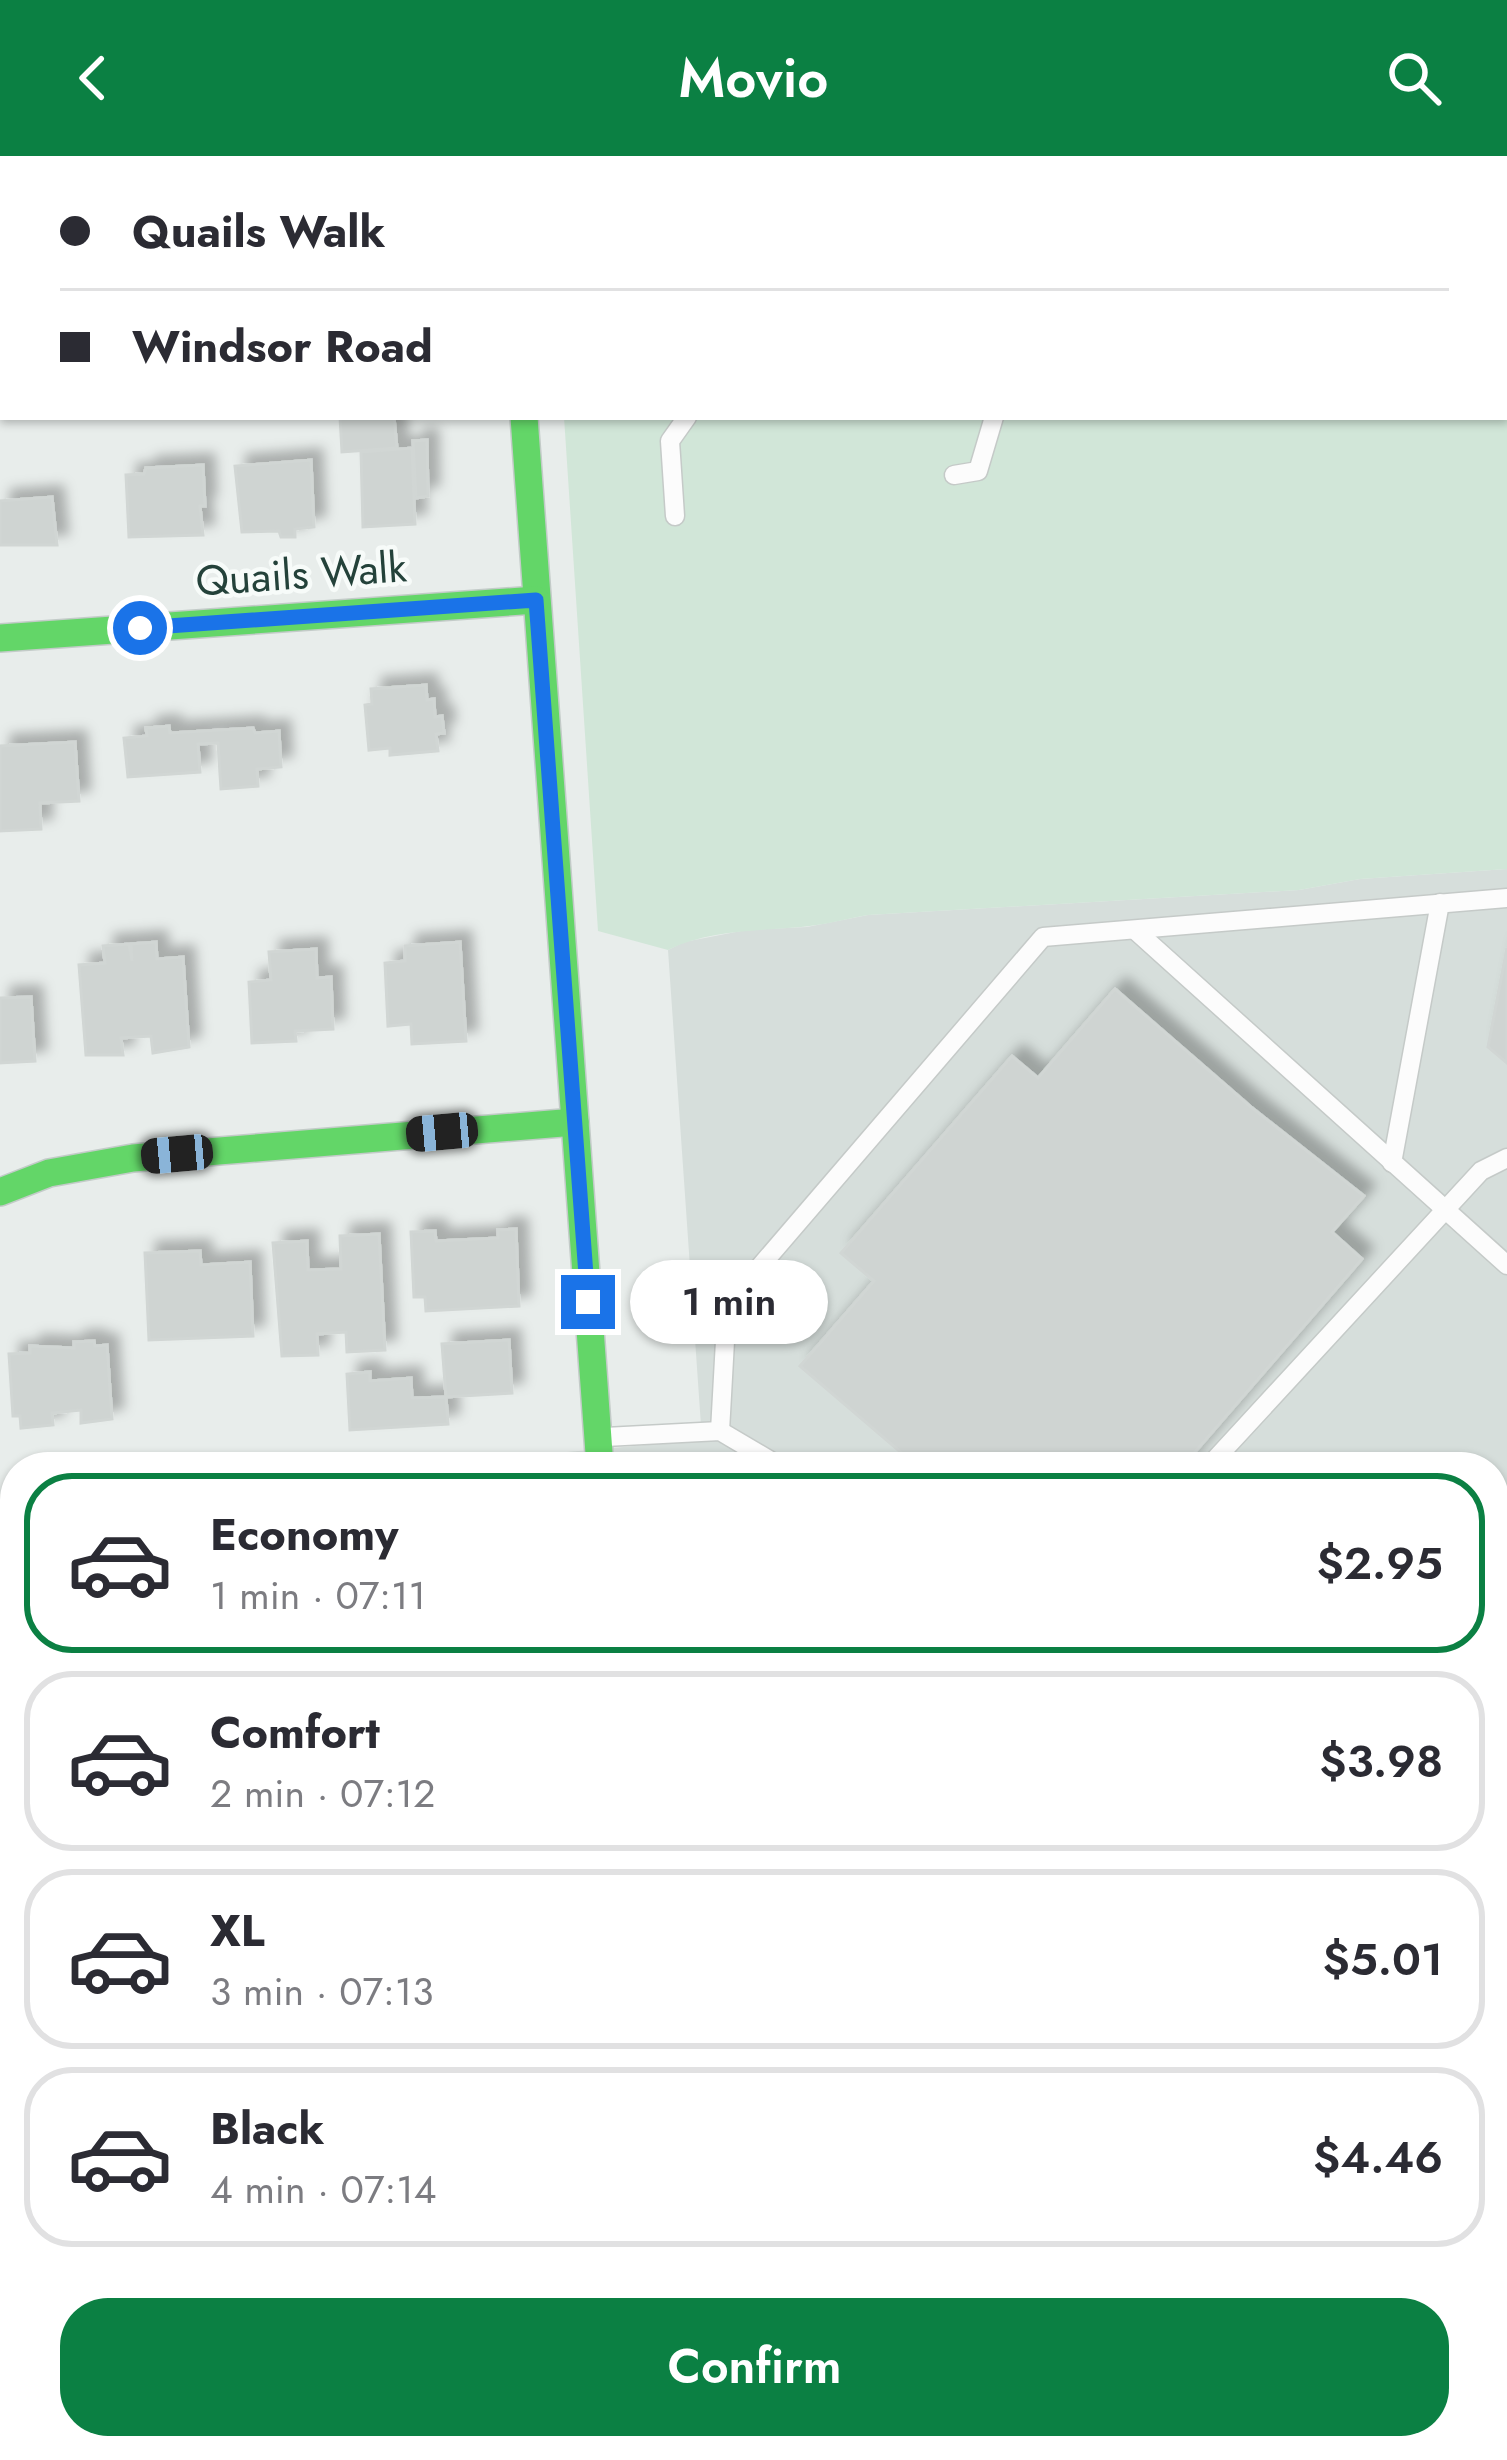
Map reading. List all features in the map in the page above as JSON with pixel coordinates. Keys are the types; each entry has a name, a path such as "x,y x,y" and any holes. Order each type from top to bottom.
{"street":[{"path":"524,420 599,1452"},
{"name":"Quails Walk","path":"0,638 536,600"},
{"path":"0,1192 50,1173 133,1158 575,1122"}],"lane":[{"path":"675,515 670,441 686,420"},
{"path":"954,475 978,471 993,420"},
{"path":"720,1431 727,1305 1043,938 1507,898"},
{"path":"1392,1163 1440,903"},
{"path":"1135,930 1507,1264"},
{"path":"1222,1452 1481,1171 1507,1158"},
{"path":"598,1437 720,1431 756,1452"},
{"path":"977,2460 991,2460"}],"shaded area":[{"path":"1507,869 1507,1452 566,1452 702,1440 668,950 684,942 746,930 807,927 868,915 1299,890 1360,879"}],"green space":[{"path":"564,420 1507,420 1507,869 1360,879 1299,890 868,915 716,935 668,950 598,931"}],"building":[{"path":"340,420 394,420 397,448 342,452"},
{"path":"427,440 428,496 416,498 413,441"},
{"path":"412,448 415,524 363,527 361,452"},
{"path":"311,460 314,527 295,529 295,537 281,537 279,531 242,532 235,466"},
{"path":"203,465 203,535 129,537 126,475 144,474 146,468"},
{"path":"52,497 57,545 0,545 0,501"},
{"path":"426,685 427,700 434,699 435,717 442,716 444,733 436,734 438,751 390,755 390,748 369,750 365,705 372,704 371,689"},
{"path":"169,726 170,733 279,731 281,767 257,769 258,786 221,789 218,743 198,744 200,772 128,777 124,738 147,736 146,728"},
{"path":"75,742 79,801 40,803 41,829 0,831 0,746"},
{"path":"156,942 157,959 183,957 189,1047 153,1053 151,1036 121,1038 123,1055 86,1055 79,965 105,963 103,946 129,944 132,961 131,944"},
{"path":"460,942 466,1041 412,1044 411,1024 388,1026 385,963 405,961 405,946"},
{"path":"1507,948 1507,1063 1488,1047"},
{"path":"316,949 317,978 331,977 333,1029 295,1031 296,1041 252,1043 249,982 271,980 269,952"},
{"path":"1115,989 1251,1107 1364,1196 1332,1232 1362,1259 1195,1452 900,1452 800,1366 874,1281 841,1253 1012,1056 1038,1078"},
{"path":"31,997 35,1061 0,1063 0,998"},
{"path":"516,1229 519,1306 426,1311 425,1297 414,1297 411,1232 435,1231 436,1241 498,1238 498,1230"},
{"path":"379,1234 385,1350 347,1352 346,1332 317,1334 318,1355 282,1356 273,1243 307,1241 308,1270 341,1269 340,1236"},
{"path":"200,1251 201,1265 250,1262 253,1336 149,1340 145,1253"},
{"path":"509,1340 512,1393 446,1397 442,1344"},
{"path":"94,1341 95,1346 107,1345 112,1419 81,1423 81,1410 52,1413 53,1425 21,1428 20,1416 13,1416 9,1354 30,1353 30,1346 74,1348 74,1342"},
{"path":"370,1372 370,1381 411,1378 412,1398 446,1397 448,1424 350,1430 347,1374"}],"traffic: fast":[{"path":"524,420 599,1452"},
{"path":"0,638 536,600"},
{"path":"0,1192 49,1173 133,1158 575,1122"}],"route":[{"path":"140,628 536,600 588,1302"}]}
